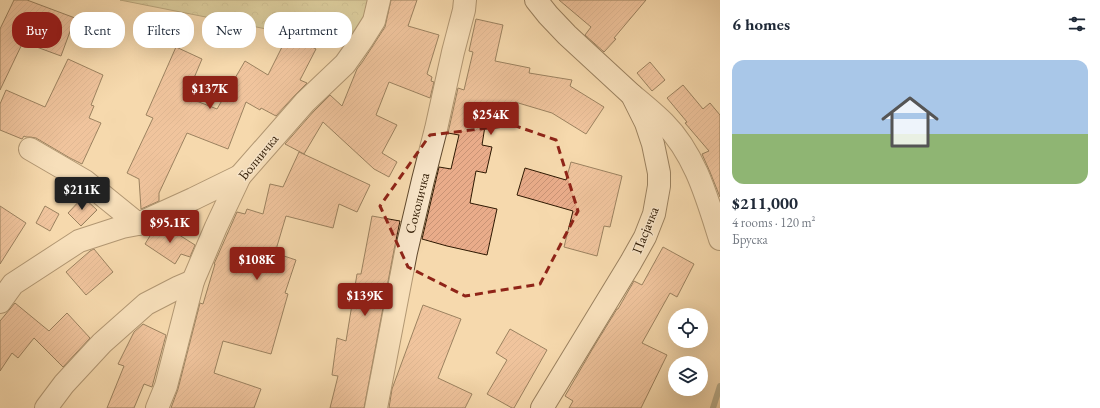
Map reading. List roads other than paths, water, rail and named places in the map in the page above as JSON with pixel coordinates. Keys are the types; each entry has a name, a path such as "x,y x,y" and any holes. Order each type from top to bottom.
{"street":[{"name":"Болничка","path":"157,408 166,386 193,281 240,176 305,102 345,64 374,21 379,0"},
{"name":"Соколичка","path":"376,408 406,252 422,180 436,129 464,10 464,0"},
{"name":"Пасјачка","path":"536,0 562,30 632,94 646,123 653,144 659,173 659,186 654,214 645,237 542,408"},
{"path":"632,94 665,123 681,143 692,161 705,193 720,239"},
{"path":"30,149 86,181 138,224"},
{"path":"0,302 13,284 79,241 138,224 194,199 240,176"},
{"path":"46,408 64,384 102,343 146,304 193,281"}],"waterway":[{"path":"713,408 720,386"}]}
